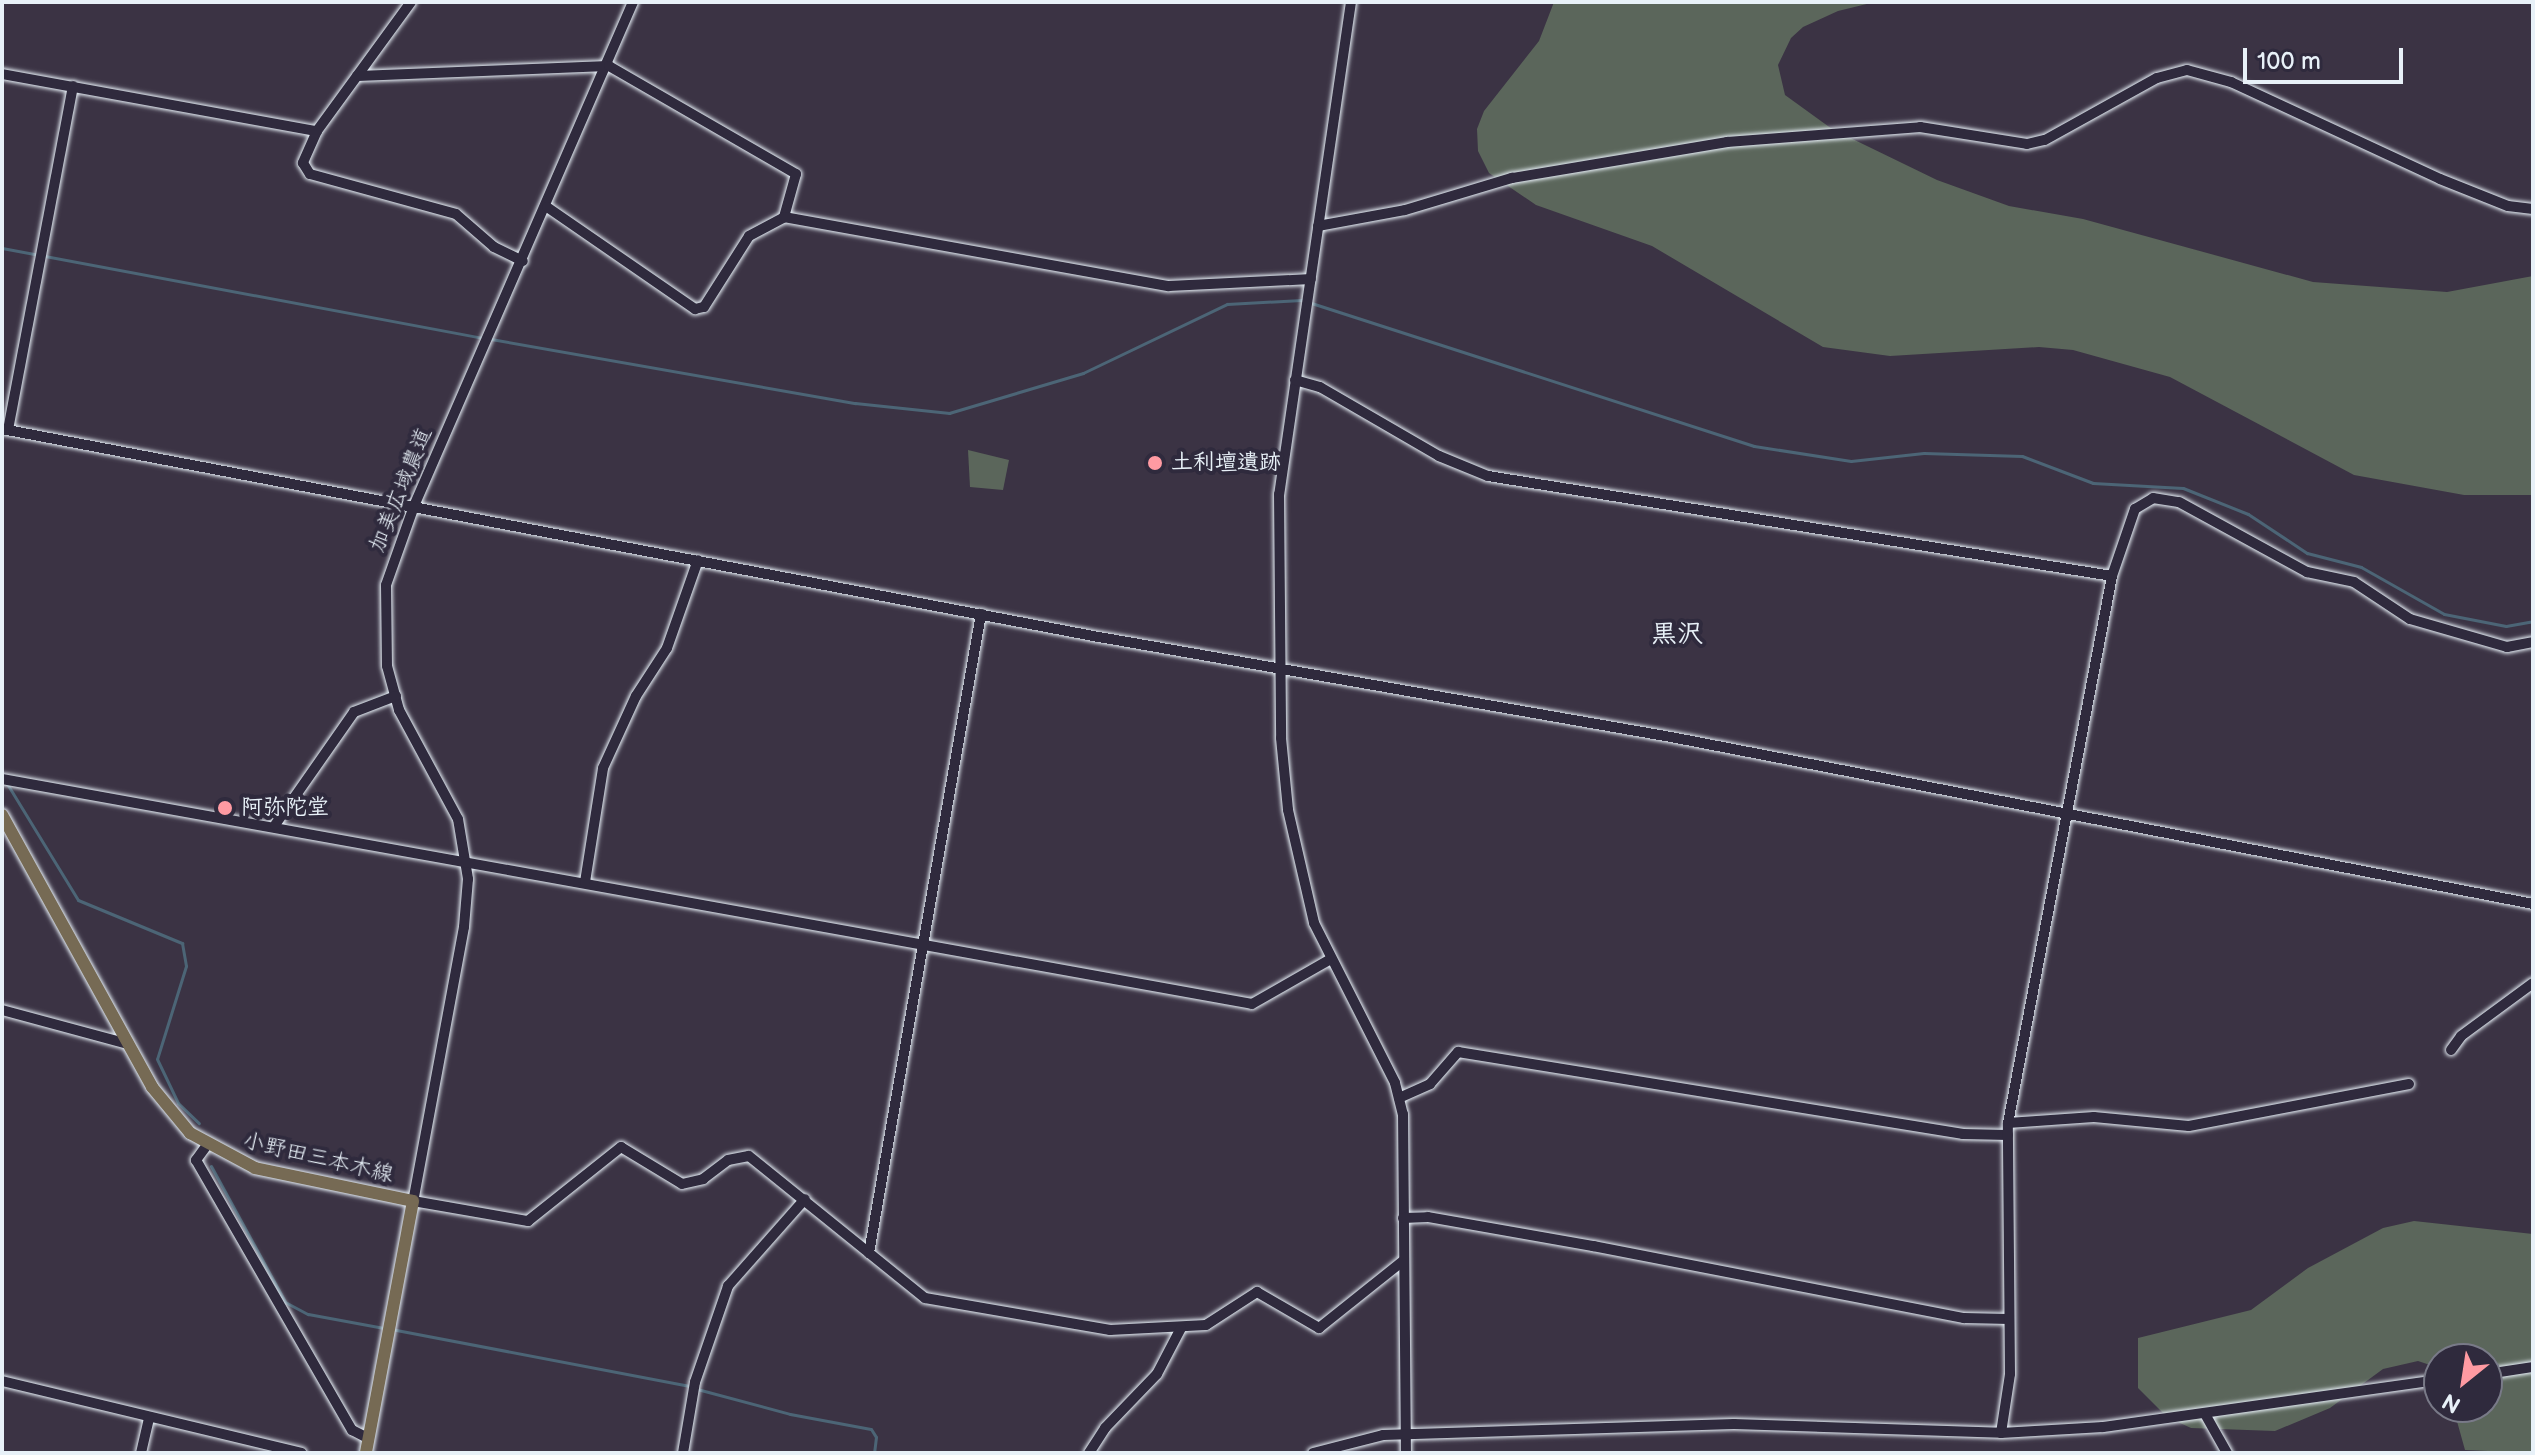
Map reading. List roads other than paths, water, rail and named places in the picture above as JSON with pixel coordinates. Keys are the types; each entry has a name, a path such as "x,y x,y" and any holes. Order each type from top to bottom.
{"main road":[{"name":"小野田三本木線","path":"2,815 128,1044 170,1113 207,1145 255,1168 413,1201 366,1453"}],"street":[{"path":"411,2 317,131 303,158 310,174 456,214 494,247 523,261"},
{"name":"加美広域農道","path":"413,1201 464,927 466,859 458,819 396,696 383,628 386,585 414,506 609,66 633,2"},
{"path":"1351,2 1279,494 1279,667 1288,810 1310,912 1329,960 1399,1098 1406,1453"},
{"path":"357,76 609,66 796,174 784,217"},
{"path":"1318,226 1397,212 1512,178 1727,142 1906,127 2010,143 2045,140 2157,78 2187,70 2257,93 2440,179 2508,206 2533,209"},
{"path":"2,74 317,131"},
{"path":"73,86 5,430 981,614 1671,737 2066,816 2533,904"},
{"path":"547,207 695,309 704,307 749,236 784,217 1169,286 1311,284"},
{"path":"1295,380 1320,387 1439,456 1488,476 2112,576"},
{"path":"2001,1433 2010,1374 2008,1123 2112,576 2130,517 2142,502 2162,498 2201,512 2307,572 2354,582 2410,619 2507,647 2533,642"},
{"path":"585,882 603,768 636,696 667,648 698,560"},
{"path":"869,1253 981,614"},
{"path":"275,825 354,712 396,696"},
{"path":"2,779 466,859 922,946 1252,1004 1329,960"},
{"path":"2451,1050 2461,1036 2533,983"},
{"path":"2,1010 128,1044"},
{"path":"1399,1098 1430,1084 1458,1052 1963,1134 2008,1135"},
{"path":"2008,1123 2094,1117 2189,1126 2409,1084"},
{"path":"207,1145 196,1160 352,1430 368,1438"},
{"path":"413,1201 535,1220 621,1147 682,1184 703,1179 728,1160 749,1156 925,1298 1062,1326 1181,1328 1214,1322 1257,1292 1319,1328 1403,1261"},
{"path":"683,1453 695,1382 728,1286 805,1199"},
{"path":"1403,1218 1428,1217 1593,1246 1964,1318 2009,1319"},
{"path":"1089,1453 1105,1428 1157,1374 1181,1328"},
{"path":"2503,1372 2533,1367"},
{"path":"2,1381 301,1453"},
{"path":"1313,1453 1383,1435 1406,1437 1758,1424 2001,1433 2205,1414 2423,1382"},
{"path":"2205,1414 2227,1453"},
{"path":"141,1453 149,1418"}],"waterway":[{"path":"2,248 484,338"},
{"path":"491,339 855,403 949,413 1083,373 1227,304 1302,300 1754,446 1851,461 1924,453 2022,456 2093,483 2183,488 2248,514 2307,553 2361,567 2444,614 2506,626 2533,621"},
{"path":"6,782 78,900 182,943 186,966 157,1059 178,1103 199,1123"},
{"path":"211,1166 285,1302 308,1314 384,1328"},
{"path":"391,1329 690,1386"},
{"path":"697,1389 790,1414 871,1429 876,1437 874,1453"}],"place":[{"name":"土利壇遺跡","path":"1155,463"},
{"name":"阿弥陀堂","path":"225,808"}],"district":[{"name":"黒沢","path":"1677,635"}]}
